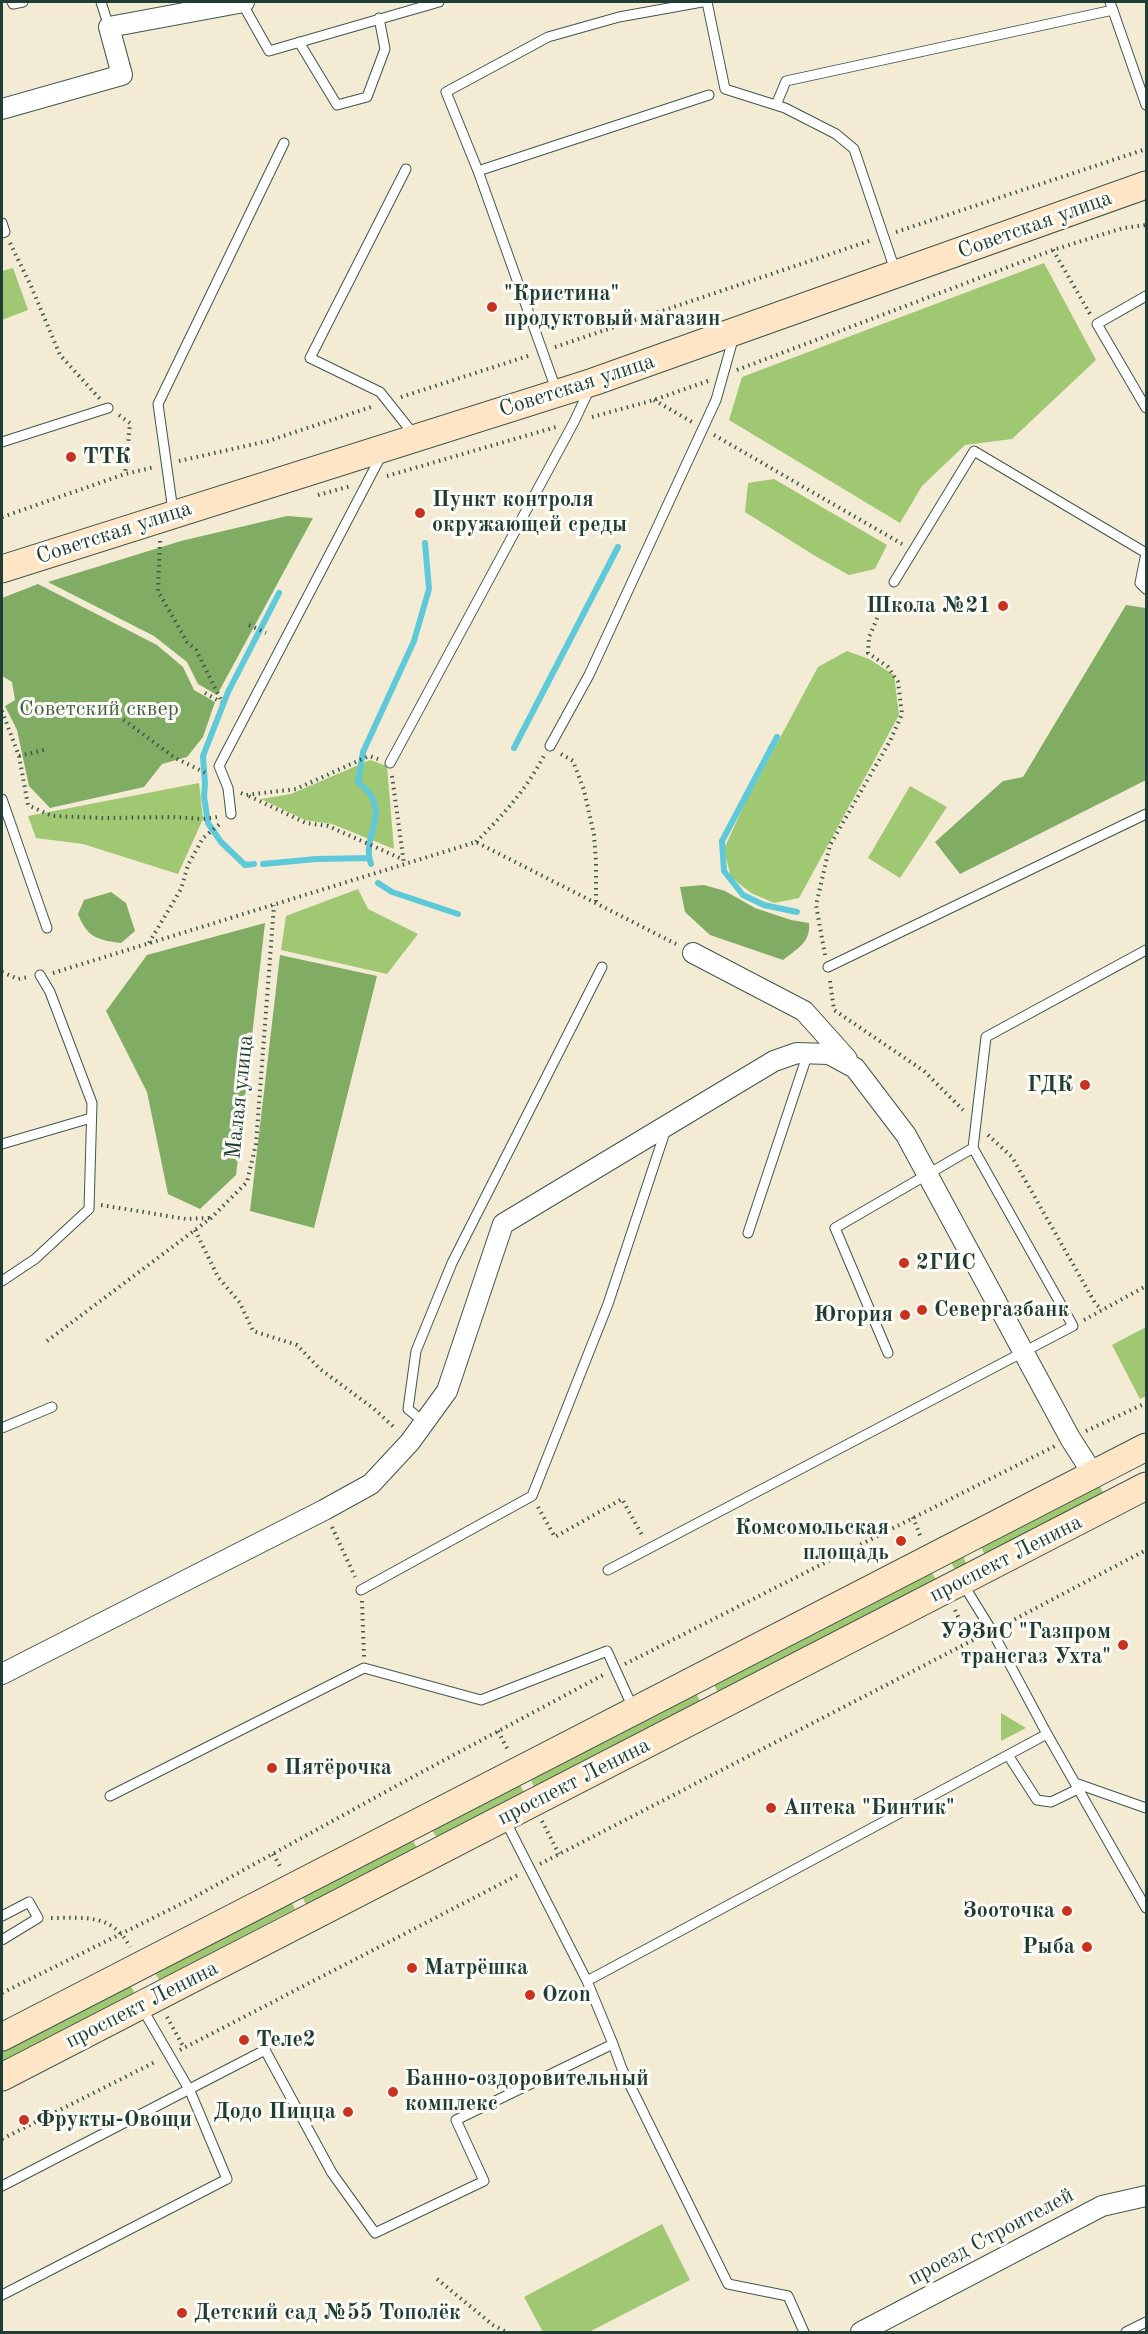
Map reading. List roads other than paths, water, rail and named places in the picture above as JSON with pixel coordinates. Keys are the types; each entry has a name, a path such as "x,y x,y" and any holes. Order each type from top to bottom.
{"main road":[{"name":"Советская улица","path":"2,569 173,513 593,382 1146,185"},
{"name":"проспект Ленина","path":"2,2037 1146,1447"},
{"name":"проспект Ленина","path":"2,2078 1146,1486"}],"street":[{"path":"2,109 122,75 109,27 243,2"},
{"path":"693,953 804,1011 855,1068 906,1135 1070,1438 1093,1474"},
{"path":"2,1674 371,1484 410,1442 447,1391 503,1224 774,1061 797,1053 829,1054 855,1068"},
{"name":"проезд Строителей","path":"861,2332 1102,2206 1146,2196"}],"lane":[{"path":"12,2 13,4 23,2"},
{"path":"101,2 109,27"},
{"path":"243,2 269,51 439,2"},
{"path":"557,393 544,351 478,171 446,92 548,37 619,17 702,2"},
{"path":"707,2 725,88 776,105 836,134 854,149 896,274"},
{"path":"776,105 786,81 1112,6 1146,105"},
{"path":"299,42 337,105 367,98 386,49 379,18"},
{"path":"478,171 709,95"},
{"path":"173,513 158,404 284,144"},
{"path":"406,169 310,358 380,392 417,438"},
{"path":"1146,296 1097,324 1146,408"},
{"path":"550,746 589,675 716,400 735,332"},
{"path":"390,763 574,422 593,382"},
{"path":"2,442 108,408"},
{"path":"231,814 228,788 219,766 385,448"},
{"path":"894,582 974,451 1146,554 1140,583 1146,589"},
{"path":"2,799 47,928"},
{"path":"828,967 1146,814"},
{"path":"608,1570 1073,1326 973,1148 986,1038 1146,950"},
{"path":"425,1423 408,1409 416,1351 426,1323 452,1263 602,967"},
{"path":"2,1281 34,1259 89,1209 90,1203 92,1103 50,992 40,975"},
{"path":"748,1233 808,1053"},
{"path":"2,1144 91,1118"},
{"path":"361,1590 532,1496 608,1304 666,1126"},
{"path":"888,1353 835,1228 973,1148"},
{"path":"2,1428 52,1407"},
{"path":"962,1582 992,1631 1047,1734 1146,1908"},
{"path":"110,1796 364,1668 481,1700 607,1651 634,1711"},
{"path":"586,1981 1047,1734"},
{"path":"1008,1755 1037,1800 1052,1802 1076,1786"},
{"path":"1076,1786 1146,1808"},
{"path":"504,1818 586,1981 632,2090 728,2284 788,2296 804,2332"},
{"path":"2,1916 29,1902 38,1917 2,1940"},
{"path":"2,2295 227,2179 190,2091 140,2006"},
{"path":"2,2186 190,2091 265,2050 332,2173 375,2233 484,2181 456,2120 613,2044"},
{"path":"1126,2332 1146,2322"}],"waterway":[{"path":"371,864 370,842 376,813 375,803 358,782 363,752 414,641 429,589 425,543"},
{"path":"514,748 618,547"},
{"path":"254,864 245,865 221,842 208,823 204,796 203,756 228,692 279,593"},
{"path":"777,737 722,841 724,871 743,895 764,905 797,912"},
{"path":"263,864 316,859 369,858"},
{"path":"378,883 392,892 458,914"}],"place":[{"name":"\"Кристина\" продуктовый магазин","path":"492,307"},
{"name":"ТТК","path":"71,457"},
{"name":"Пункт контроля окружающей среды","path":"420,513"},
{"name":"Школа №21","path":"1003,606"},
{"name":"ГДК","path":"1085,1085"},
{"name":"2ГИС","path":"904,1263"},
{"name":"Севергазбанк","path":"922,1310"},
{"name":"Югория","path":"905,1315"},
{"name":"Комсомольская площадь","path":"901,1541"},
{"name":"УЭЗиС \"Газпром трансгаз Ухта\"","path":"1123,1645"},
{"name":"Пятёрочка","path":"272,1768"},
{"name":"Аптека \"Бинтик\"","path":"771,1808"},
{"name":"Зооточка","path":"1067,1911"},
{"name":"Рыба","path":"1087,1947"},
{"name":"Матрёшка","path":"412,1968"},
{"name":"Ozon","path":"530,1995"},
{"name":"Теле2","path":"244,2040"},
{"name":"Банно-оздоровительный комплекс","path":"393,2092"},
{"name":"Додо Пицца","path":"348,2112"},
{"name":"Фрукты-Овощи","path":"24,2120"},
{"name":"Детский сад №55 Тополёк","path":"182,2313"}],"park label":[{"name":"Советский сквер","path":"99,709"}]}
